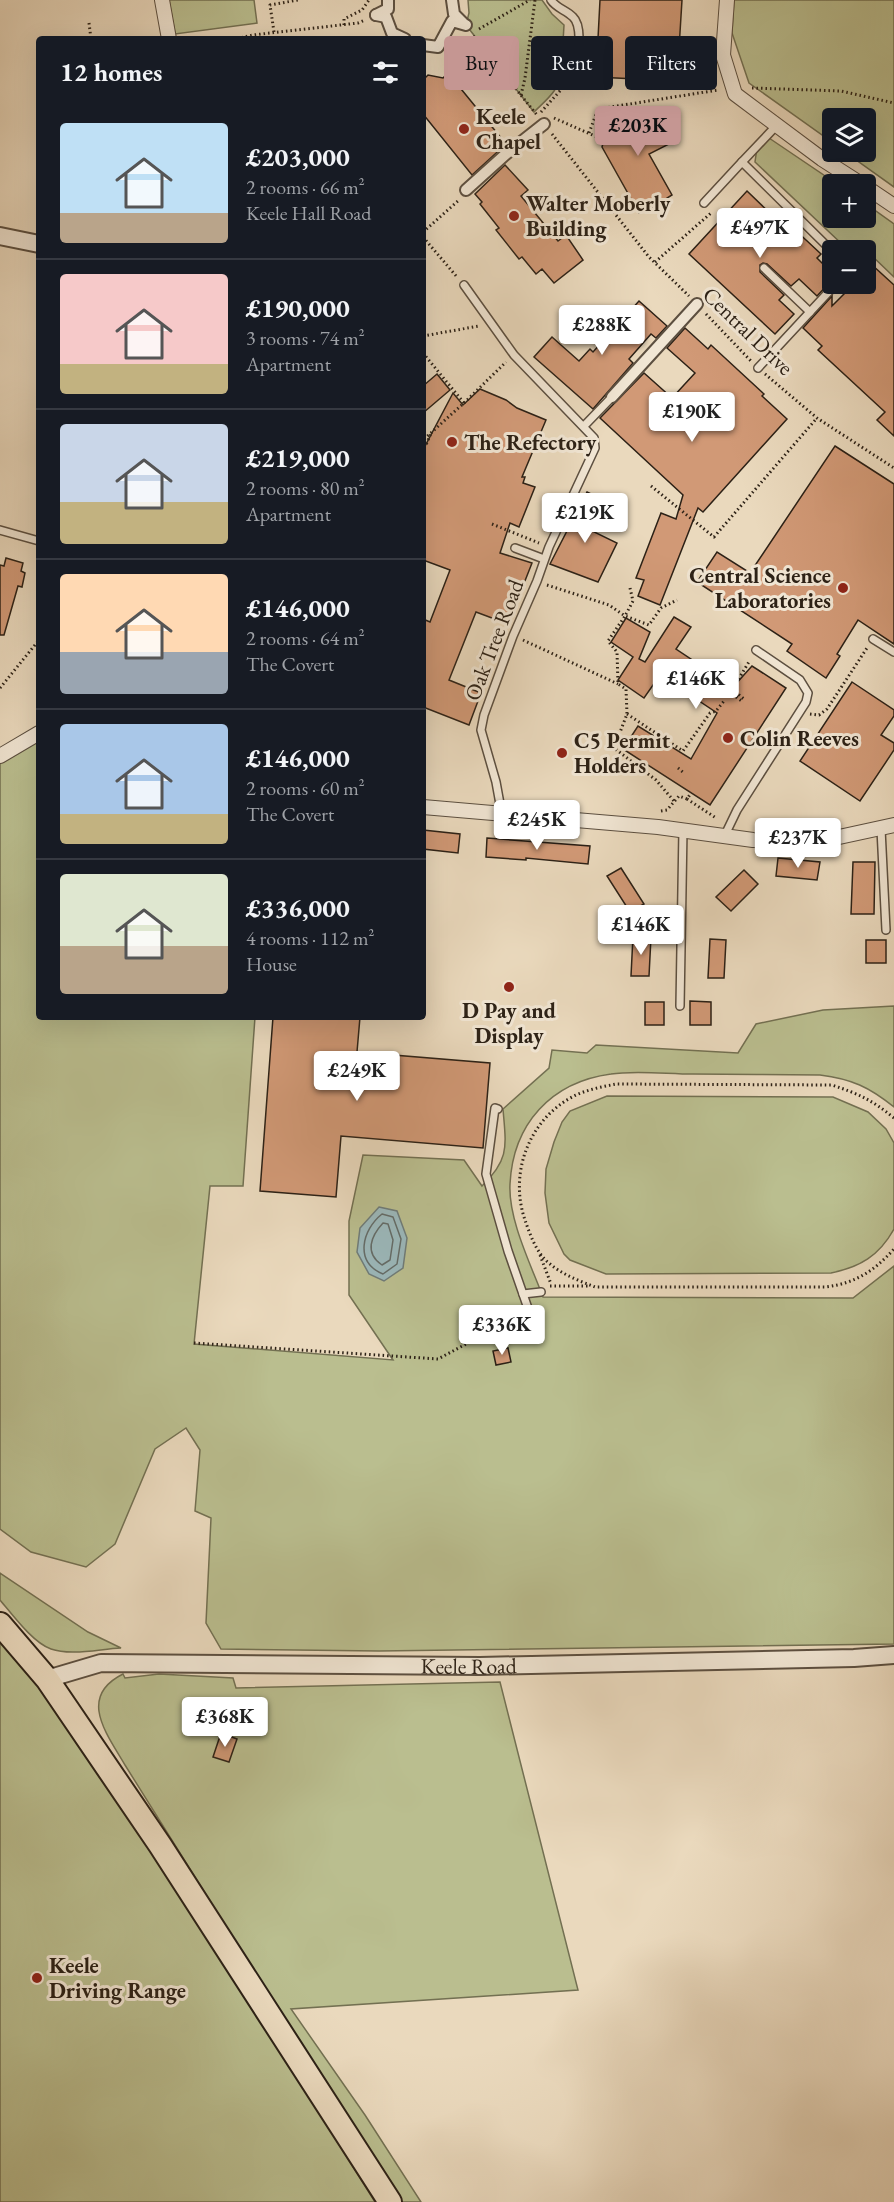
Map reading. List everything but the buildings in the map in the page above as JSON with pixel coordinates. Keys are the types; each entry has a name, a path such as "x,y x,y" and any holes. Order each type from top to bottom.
{"main road":[{"path":"0,1624 47,1679 160,1845 390,2202"}],"street":[{"path":"162,0 168,36"},
{"path":"375,15 388,9 388,0"},
{"path":"426,45 438,47 452,21 466,25 454,14 452,0"},
{"path":"727,0 723,56 735,94 847,174"},
{"path":"375,15 386,17 392,33 398,36"},
{"path":"466,190 541,120"},
{"path":"876,194 894,206"},
{"path":"0,236 36,243"},
{"path":"612,397 697,304"},
{"path":"0,756 36,735"},
{"path":"426,807 683,830 724,837 816,842 887,827"},
{"name":"Keele Road","path":"47,1679 102,1664 480,1666 854,1658 894,1655"}],"lane":[{"path":"550,0 575,18 580,28 579,36"},
{"path":"704,203 777,125"},
{"path":"742,162 822,241"},
{"path":"764,268 810,312"},
{"name":"Oak Tree Road","path":"464,285 514,355 594,438 595,448 544,560 484,715 481,730 496,782 501,815"},
{"path":"758,368 827,294"},
{"path":"584,426 612,397"},
{"path":"0,530 36,540"},
{"path":"514,548 544,560"},
{"path":"873,639 894,652"},
{"path":"724,837 737,810 806,702 808,693 801,680 756,650"},
{"path":"886,930 887,827"},
{"path":"680,1006 683,830"},
{"path":"498,1108 495,1108 486,1174 508,1251 531,1317"},
{"path":"523,1294 541,1292"}],"path":[{"path":"274,32 270,5 298,0"},
{"path":"344,25 344,19 362,10 369,0"},
{"name":"Central Drive","path":"530,0 471,33 655,262 758,368 817,418 894,468"},
{"path":"521,95 535,0"},
{"path":"255,36 358,23 375,15"},
{"path":"89,23 91,36"},
{"path":"589,133 598,109 733,88 841,91 894,103"},
{"path":"541,120 541,112 560,90"},
{"path":"541,112 597,137"},
{"path":"426,232 466,194 466,190"},
{"path":"655,262 712,212 704,203"},
{"path":"426,239 464,285"},
{"path":"426,335 492,324"},
{"path":"426,438 514,355"},
{"path":"426,357 464,403"},
{"path":"651,486 714,537 817,418"},
{"path":"492,524 541,544"},
{"path":"537,581 609,605 625,616 649,625 652,629"},
{"path":"618,684 617,652 608,641 633,601 630,588"},
{"path":"649,625 661,608 676,600"},
{"path":"513,636 626,689 627,714 614,748 656,780 674,801"},
{"path":"799,714 819,715 827,709 873,639"},
{"path":"0,688 36,644"},
{"path":"734,687 756,650"},
{"path":"627,714 683,751 710,713 716,711 724,701"},
{"path":"678,768 684,773"},
{"path":"687,799 691,793"},
{"path":"661,811 667,810 679,796 716,818"},
{"path":"551,1284 521,1208 519,1192 529,1140 553,1110 571,1097 588,1090 616,1084 832,1085 874,1102 894,1118"},
{"path":"541,1292 551,1284 595,1287 826,1287 845,1284 861,1277 882,1262 894,1249"},
{"path":"539,1251 555,1268 595,1287"},
{"path":"194,1344 438,1359 481,1336 531,1317"}],"green space":[{"path":"169,0 254,0 257,23 175,34"},
{"path":"468,0 542,0 564,25 563,36 531,36 531,90 554,90 534,112 517,90 519,90 519,36 475,36 466,25 469,13"},
{"path":"734,0 894,0 894,187 859,162 876,162 876,108 822,108 822,135 749,83 732,33"},
{"path":"769,138 822,174 822,225 755,162 757,148"},
{"path":"876,211 894,224 894,277 876,260 876,240 838,240 825,228 876,228"},
{"path":"36,735 36,1020 255,1020 243,1186 210,1186 194,1344 393,1360 349,1295 349,1221 363,1155 464,1160 482,1186 502,1160 505,1143 503,1109 549,1068 552,1050 587,1053 596,1045 738,1053 756,1024 823,1010 894,1006 894,1107 860,1085 820,1075 640,1072 611,1074 570,1086 553,1096 539,1110 527,1125 519,1143 513,1162 510,1198 516,1227 543,1297 853,1298 894,1266 894,1644 379,1651 221,1649 206,1623 211,1518 195,1511 200,1450 186,1428 155,1449 115,1544 86,1567 31,1552 0,1529 0,756"},
{"path":"607,1096 833,1097 868,1112 886,1129 894,1143 894,1229 882,1246 868,1259 860,1264 831,1273 606,1274 570,1260 564,1254 549,1223 545,1193 546,1169 562,1122 570,1111"},
{"path":"0,1573 88,1632 121,1648 67,1652 44,1646 23,1628 0,1600"},
{"path":"0,1637 27,1670 96,1767 278,2047 375,2202 0,2202"},
{"path":"123,1674 125,1678 159,1674 233,1678 236,1688 500,1682 578,1990 291,2009 365,2115 421,2202 398,2202 104,1729 100,1717 101,1694 109,1683"}],"water":[{"path":"379,1207 397,1211 407,1238 403,1268 384,1281 369,1274 357,1252 360,1228"}],"place":[{"name":"Keele Chapel","path":"464,129"},
{"name":"Walter Moberly Building","path":"514,216"},
{"name":"The Refectory","path":"452,442"},
{"name":"Central Science Laboratories","path":"843,588"},
{"name":"Colin Reeves","path":"728,738"},
{"name":"C5 Permit Holders","path":"562,753"},
{"name":"D Pay and Display","path":"509,987"},
{"name":"Keele Driving Range","path":"37,1978"}]}
